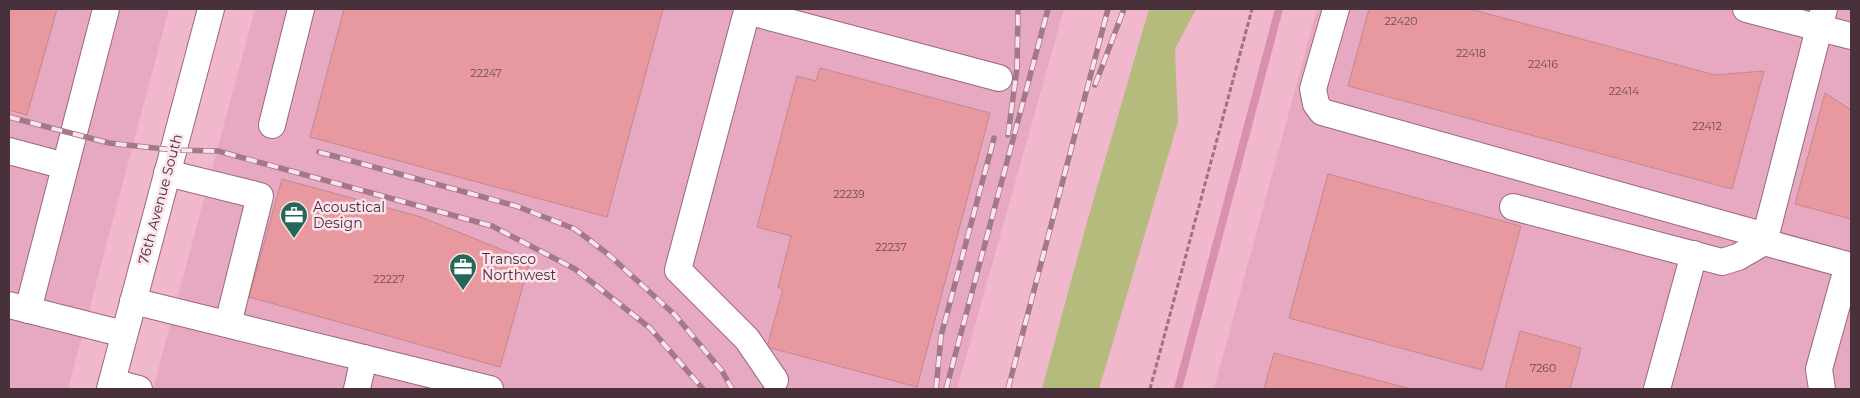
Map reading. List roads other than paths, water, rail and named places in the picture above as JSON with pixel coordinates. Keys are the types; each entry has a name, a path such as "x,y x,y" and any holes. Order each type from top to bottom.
{"street":[{"path":"106,9 65,166 18,308 124,334"},
{"name":"76th Avenue South","path":"111,386 211,9"},
{"path":"272,125 301,9"},
{"path":"1336,9 1313,89 1316,104 1322,112 1754,233 1764,242 1850,265 1819,369 1822,389"},
{"path":"1746,9 1822,18 1851,36"},
{"path":"775,380 747,339 678,270 746,10 999,78"},
{"path":"1513,207 1722,262 1764,242 1822,18"},
{"path":"9,151 65,166"},
{"path":"167,172 260,196 228,324"},
{"path":"1657,389 1694,254"},
{"path":"133,301 490,389"},
{"path":"356,389 364,358"},
{"path":"111,386 140,389"}],"waterway":[{"path":"1178,389 1279,9"}],"railway":[{"path":"1008,135 1017,68 1018,9"},
{"path":"946,389 1048,9"},
{"path":"1008,389 1108,9"},
{"path":"1095,85 1124,9"},
{"path":"9,117 109,143 173,150 218,151 492,226 575,269 650,328 703,389"},
{"path":"936,389 941,336 994,138"},
{"path":"319,152 516,206 575,229 609,255 675,315 722,371 732,389"}],"place":[{"name":"Acoustical Design","path":"294,239"},
{"name":"Transco Northwest","path":"463,291"}]}
